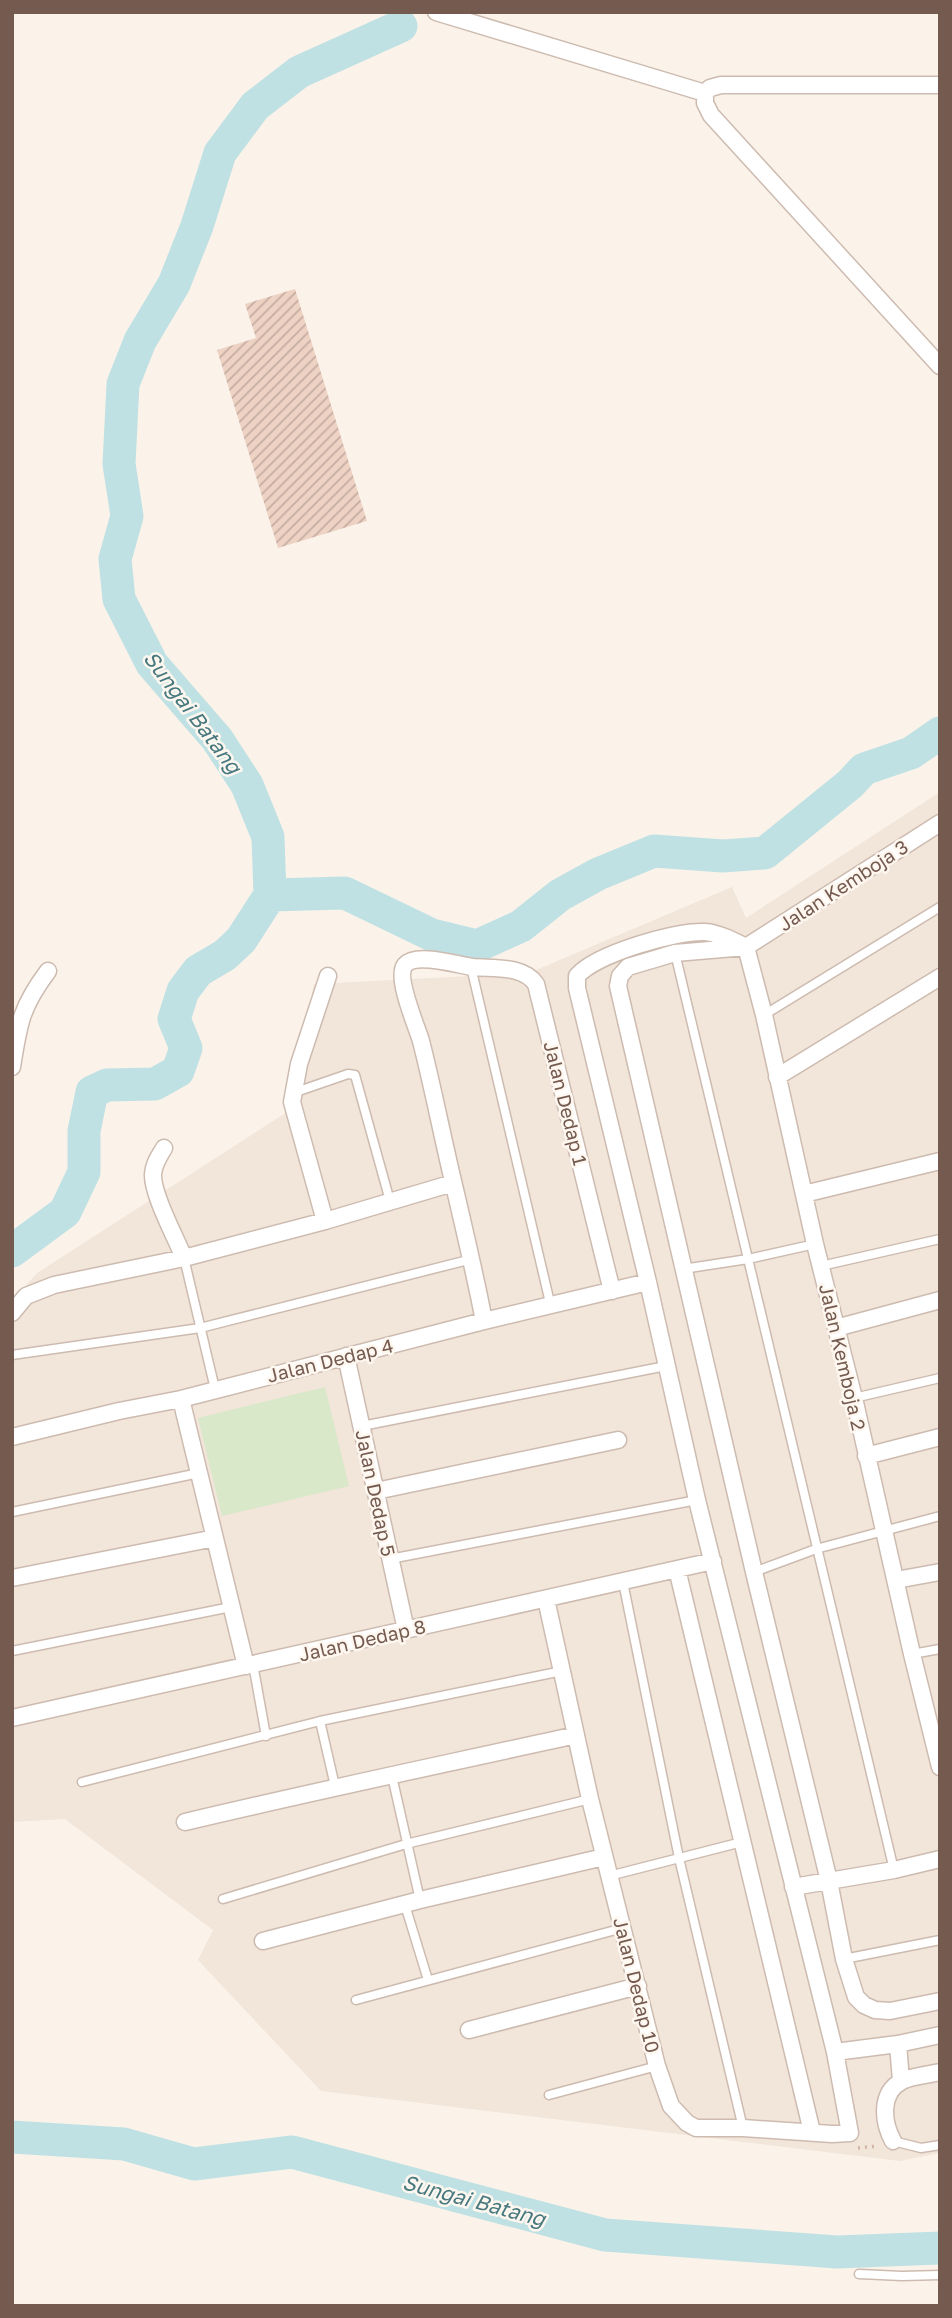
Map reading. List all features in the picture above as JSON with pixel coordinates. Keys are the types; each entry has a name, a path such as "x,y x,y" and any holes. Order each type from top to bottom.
{"street":[{"path":"436,12 705,93"},
{"path":"940,85 721,85 710,88 705,93 705,103 711,115 940,366"},
{"name":"Jalan Kemboja 3","path":"746,947 940,824"},
{"path":"746,947 705,932 668,937 614,953 585,967 577,976 577,988 697,1500 835,2052 850,2133"},
{"path":"746,947 674,953 628,967 618,986 829,1881 844,1959 856,1997 875,2010 890,2011 940,2001"},
{"name":"Jalan Kemboja 2","path":"746,947 764,1014 815,1244 854,1398 912,1654 933,1716 940,1767"},
{"name":"Jalan Dedap 1","path":"453,1184 421,1039 405,990 405,965 419,960 522,971 531,976 536,984 612,1290"},
{"path":"12,1067 23,1010 33,990 48,971"},
{"path":"325,1222 293,1110 293,1093 310,1026 328,976"},
{"path":"777,1077 940,977"},
{"path":"164,1148 155,1163 153,1179 184,1258"},
{"path":"804,1194 940,1161"},
{"path":"12,1314 26,1296 54,1285 184,1258 325,1222 453,1184 484,1321"},
{"name":"Jalan Dedap 4","path":"12,1437 181,1399 648,1282"},
{"path":"836,1328 940,1300"},
{"name":"Jalan Dedap 5","path":"346,1356 406,1630"},
{"path":"181,1399 231,1607 249,1665"},
{"path":"866,1456 940,1437"},
{"path":"376,1492 618,1440"},
{"path":"12,1578 215,1538"},
{"name":"Jalan Dedap 8","path":"12,1718 713,1562"},
{"path":"677,1569 811,2132"},
{"path":"896,1580 940,1572"},
{"name":"Jalan Dedap 10","path":"546,1598 604,1857 657,2066 671,2106 687,2123 696,2128 850,2133"},
{"path":"185,1822 335,1786 576,1735"},
{"path":"263,1941 604,1857"},
{"path":"793,1887 894,1870 940,1859"},
{"path":"469,2030 638,1986"},
{"path":"835,2052 898,2044 940,2035"},
{"path":"898,2044 901,2081"},
{"path":"893,2141 886,2127 884,2111 887,2098 901,2081 940,2072"}],"lane":[{"path":"764,1014 940,907"},
{"path":"674,953 894,1870"},
{"path":"471,967 551,1307"},
{"path":"293,1093 348,1074 355,1076 390,1201"},
{"path":"821,1266 940,1239"},
{"path":"683,1269 748,1259 815,1244"},
{"path":"184,1258 215,1389"},
{"path":"12,1354 200,1328 472,1259"},
{"path":"362,1426 666,1366"},
{"path":"854,1398 940,1378"},
{"path":"12,1512 199,1473"},
{"path":"390,1559 697,1500"},
{"path":"754,1572 816,1549 940,1516"},
{"path":"623,1581 679,1858 743,2128"},
{"path":"12,1651 231,1607"},
{"path":"912,1654 940,1649"},
{"path":"249,1665 266,1736"},
{"path":"82,1783 320,1721 562,1671"},
{"path":"320,1721 335,1786"},
{"path":"392,1776 407,1844 413,1902 428,1980"},
{"path":"223,1899 407,1844 590,1798"},
{"path":"610,1876 743,1842"},
{"path":"356,2000 623,1928"},
{"path":"844,1959 940,1940"},
{"path":"549,2095 657,2066"},
{"path":"893,2141 921,2148 940,2145"},
{"path":"859,2274 940,2275"}],"path":[{"path":"850,2133 850,2149 878,2146 893,2141"}],"shaded area":[{"path":"940,792 940,2153 900,2161 321,2091 198,1960 213,1930 65,1819 12,1822 12,1301 37,1273 287,1112 314,984 529,973 732,887 746,918"}],"green space":[{"path":"325,1387 349,1486 222,1516 198,1418"}],"building":[{"path":"295,289 367,521 278,548 217,350 256,338 245,304"}],"waterway":[{"name":"Sungai Batang","path":"12,1251 65,1212 84,1172 84,1131 92,1092 107,1085 155,1084 178,1071 186,1048 174,1019 183,991 198,971 225,955 241,940 270,895 268,837 247,785 217,739 152,664 119,599 115,559 127,516 119,464 123,384 140,341 174,284 197,226 220,153 255,106 299,72 401,26"},
{"path":"270,895 345,893 432,935 477,946 521,926 560,895 598,874 654,851 723,856 765,853 850,784 864,769 911,753 940,733"},
{"name":"Sungai Batang","path":"12,2137 124,2144 194,2164 292,2152 605,2235 837,2252 940,2248"}]}
